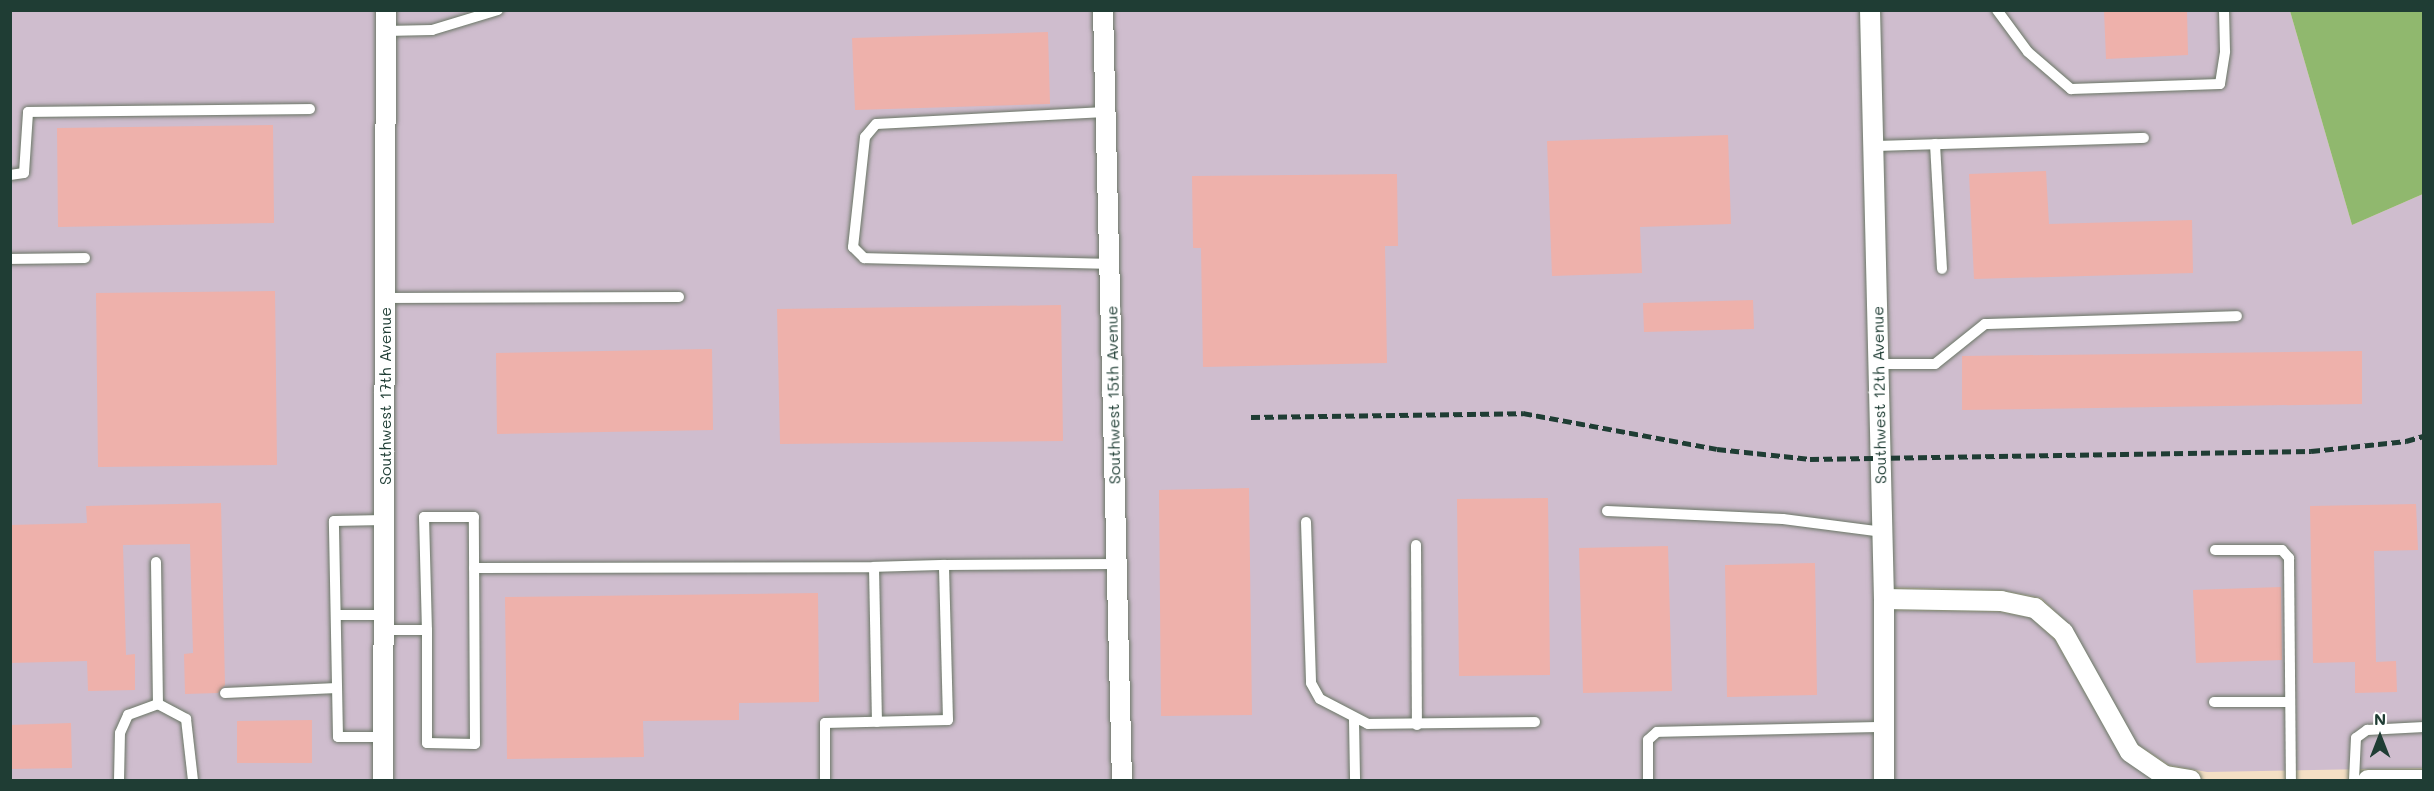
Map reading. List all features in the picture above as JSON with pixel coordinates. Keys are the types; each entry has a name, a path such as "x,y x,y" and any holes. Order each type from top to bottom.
{"street":[{"name":"Southwest 17th Avenue","path":"383,780 386,10"},
{"name":"Southwest 15th Avenue","path":"1103,10 1122,780"},
{"name":"Southwest 12th Avenue","path":"1870,10 1884,599 1884,780"},
{"path":"1884,599 2001,601 2035,608 2063,632 2130,752 2165,776 2191,780"},
{"path":"2368,780 2424,780"}],"lane":[{"path":"386,31 432,30 459,16 498,10"},
{"path":"1997,10 2028,52 2071,89 2220,84 2225,51 2224,10"},
{"path":"10,175 24,173 28,112 310,108"},
{"path":"1105,112 876,124 866,136 854,247 864,258 1109,264"},
{"path":"1873,146 2145,138"},
{"path":"1935,144 1942,269"},
{"path":"10,259 85,258"},
{"path":"385,298 679,297"},
{"path":"1878,364 1935,364 1985,324 2237,316"},
{"path":"1606,511 1782,519 1882,532"},
{"path":"424,517 474,517 476,744 428,743 427,630 424,517"},
{"path":"383,737 338,737 334,521 384,520"},
{"path":"1306,522 1311,683 1320,699 1354,720 1417,725 1535,722"},
{"path":"1416,545 1417,725"},
{"path":"2215,550 2282,550 2289,558 2291,780"},
{"path":"156,562 158,704"},
{"path":"474,568 1117,564"},
{"path":"825,780 825,723 948,720 944,565"},
{"path":"874,567 877,722"},
{"path":"336,615 427,630"},
{"path":"225,693 337,688"},
{"path":"2214,702 2290,702"},
{"path":"119,780 120,733 128,715 158,704 186,719 193,780"},
{"path":"1354,720 1355,780"},
{"path":"1648,780 1648,740 1657,732 1884,727"},
{"path":"2354,780 2356,738 2361,734 2367,730 2424,727"}],"shaded area":[{"path":"10,11 2290,11 2352,225 2423,194 2423,768 2207,772 2169,765 2137,744 2071,626 2041,598 2001,590 1875,587 1874,610 2000,612 2031,618 2055,640 2122,758 2154,780 11,780"}],"green space":[{"path":"2290,11 2423,11 2423,194 2352,225"}],"building":[{"path":"2104,10 2187,10 2188,55 2106,59"},
{"path":"1048,32 1050,104 855,110 852,38"},
{"path":"273,125 274,223 58,227 57,128"},
{"path":"1728,135 1731,224 1640,227 1642,273 1552,276 1547,141"},
{"path":"2046,171 2049,224 2192,220 2193,273 1974,279 1969,174"},
{"path":"1397,174 1398,246 1385,246 1387,363 1203,367 1201,248 1193,248 1192,176"},
{"path":"275,291 277,465 98,467 96,293"},
{"path":"1753,300 1754,329 1644,332 1643,303"},
{"path":"1061,305 1063,441 780,444 777,309"},
{"path":"712,349 713,430 497,434 496,353"},
{"path":"2362,351 2362,404 1962,410 1962,356"},
{"path":"1249,488 1252,715 1161,716 1159,490"},
{"path":"1548,498 1550,675 1459,676 1457,499"},
{"path":"221,503 225,685 218,693 185,694 184,654 193,653 190,544 123,545 126,655 135,654 135,690 88,691 87,661 10,663 10,525 87,523 86,506"},
{"path":"2416,504 2418,550 2374,551 2376,662 2396,661 2397,692 2355,693 2355,662 2313,663 2310,506"},
{"path":"1668,546 1672,691 1583,693 1579,548"},
{"path":"1815,563 1817,695 1727,697 1725,565"},
{"path":"2281,587 2282,660 2196,663 2193,590"},
{"path":"818,593 819,702 739,703 739,720 643,721 644,757 507,759 505,597"},
{"path":"312,720 312,763 237,763 237,721"},
{"path":"71,723 72,768 10,769 10,725"}],"railway":[{"path":"1251,417 1523,413 1717,449 1810,459 2311,451 2406,441 2424,436"}]}
